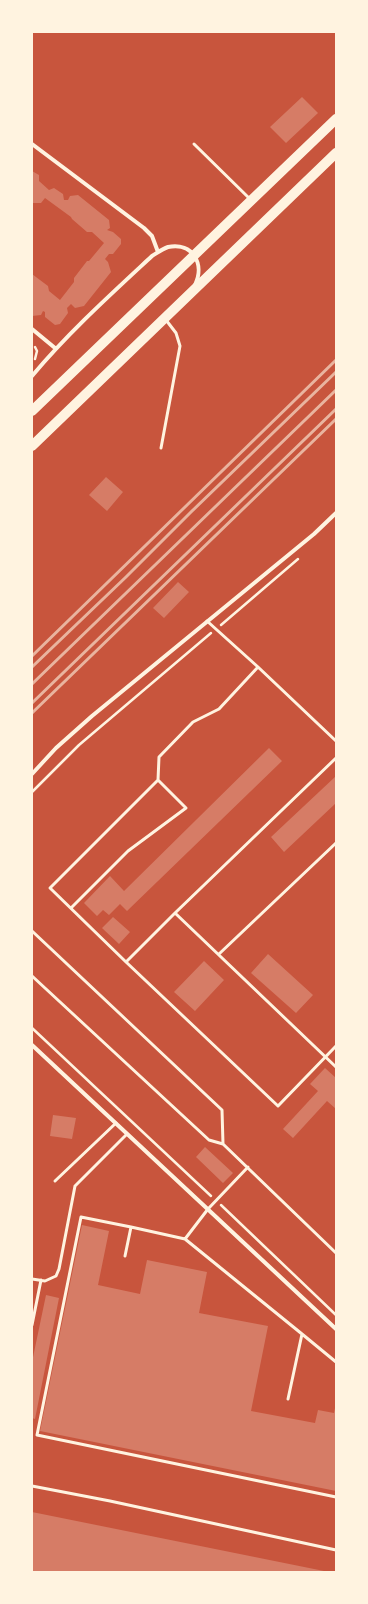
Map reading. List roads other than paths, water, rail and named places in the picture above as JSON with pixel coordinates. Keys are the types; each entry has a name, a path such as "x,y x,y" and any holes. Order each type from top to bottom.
{"main road":[{"path":"32,411 336,119"},
{"path":"32,446 336,153"}],"street":[{"path":"32,144 144,228 152,236 158,252"},
{"path":"32,376 56,348 106,298 158,252 166,248 176,247 186,250 194,255 198,261 199,274 189,296"},
{"path":"32,329 56,348"},
{"path":"32,774 56,748 92,716 314,534 336,513"},
{"path":"32,1045 336,1329"}],"lane":[{"path":"194,144 251,200"},
{"path":"161,448 180,346 176,333 165,319"},
{"path":"207,621 336,742"},
{"path":"258,668 219,709 193,722 159,757 158,780 50,888 278,1106 336,1046"},
{"path":"126,962 336,758"},
{"path":"71,908 128,851 186,808 158,780"},
{"path":"219,954 336,843"},
{"path":"175,913 336,1067"},
{"path":"32,931 222,1110 223,1144"},
{"path":"32,976 209,1140 223,1144 336,1253"},
{"path":"55,1181 116,1123"},
{"path":"32,1279 45,1281 56,1276 59,1269 75,1186 127,1134"},
{"path":"185,1239 208,1210 248,1168"},
{"path":"336,1362 185,1239 81,1217 36,1435 336,1497"},
{"path":"125,1256 131,1227"},
{"path":"32,1325 41,1280"},
{"path":"288,1399 302,1334"},
{"path":"32,1486 110,1501 336,1550"}],"railway":[{"path":"32,656 336,360"},
{"path":"32,667 336,372"},
{"path":"32,684 336,390"},
{"path":"32,703 336,409"},
{"path":"32,713 336,419"}]}
